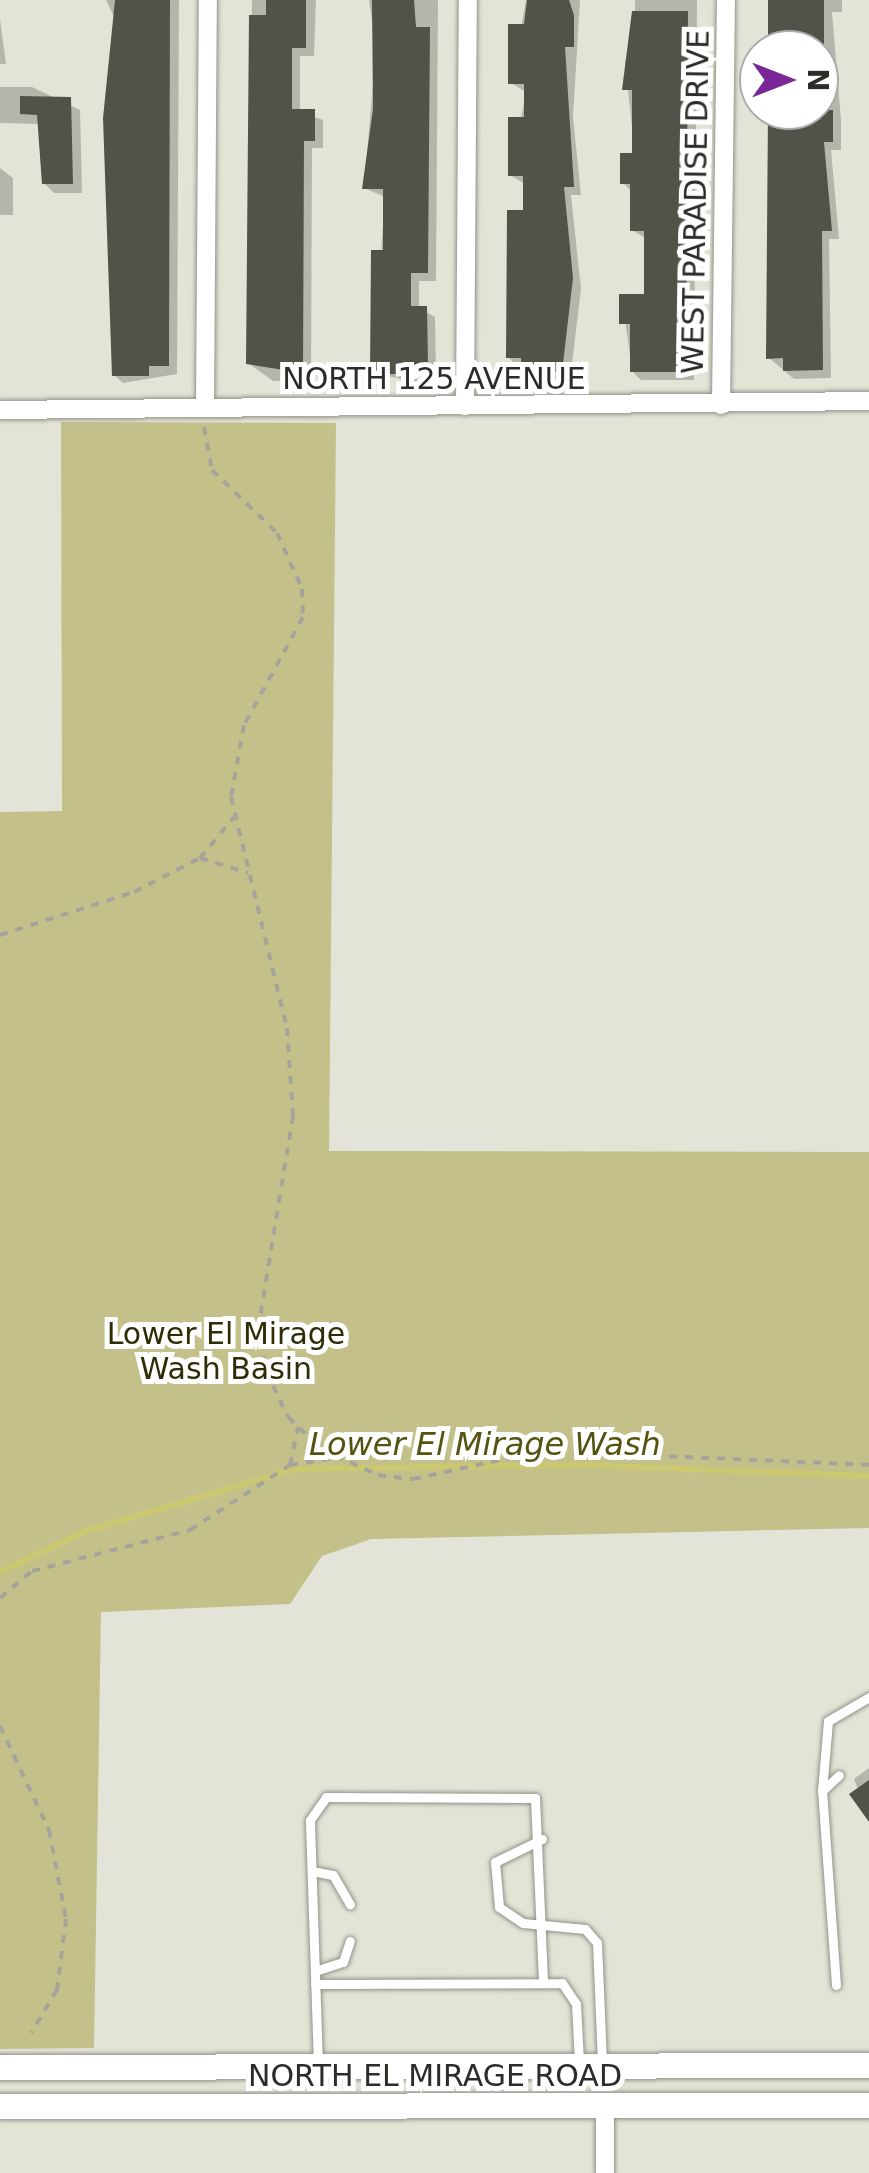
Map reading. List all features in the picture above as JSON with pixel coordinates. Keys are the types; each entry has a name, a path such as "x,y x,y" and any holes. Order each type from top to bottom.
{"main road":[{"name":"NORTH EL MIRAGE ROAD","path":"0,2067 869,2065"},
{"name":"NORTH EL MIRAGE ROAD","path":"0,2106 605,2111 869,2106"}],"street":[{"path":"205,408 208,0"},
{"path":"465,406 468,0"},
{"name":"WEST PARADISE DRIVE","path":"721,405 726,0"},
{"name":"NORTH 125 AVENUE","path":"0,410 869,402"},
{"path":"605,2111 605,2173"}],"lane":[{"path":"836,1985 822,1791 828,1721 869,1697"},
{"path":"822,1791 840,1775"},
{"path":"318,2068 312,1805 326,1796 520,1794 542,1812 543,1980"},
{"path":"542,1839 502,1852 492,1883 508,1916 585,1930 596,1943 591,2066"},
{"path":"312,1872 333,1876 350,1904"},
{"path":"315,1971 343,1962 350,1941"},
{"path":"315,1984 543,1980 571,1990 591,2066"}],"path":[{"path":"205,408 212,470 277,533 302,590 304,618 233,760 234,818 287,1028 292,1116 258,1324 266,1371 298,1426 338,1457 413,1479 542,1451 869,1465"},
{"path":"0,935 108,906 200,858 234,818"},
{"path":"200,858 248,873"},
{"path":"290,1465 298,1426"},
{"path":"0,1598 32,1571 190,1530 290,1465 338,1457"},
{"path":"0,1726 28,1777 62,1883 65,1961 31,2033"}],"green space":[{"name":"Lower El Mirage Wash Basin","path":"61,422 336,423 329,1151 869,1152 869,1528 371,1539 322,1556 290,1604 101,1612 94,2048 0,2049 0,812 62,811"}],"building":[{"path":"115,0 170,0 169,366 149,366 149,376 112,376 103,118"},
{"path":"266,0 306,0 306,48 292,48 292,109 315,109 315,141 304,141 303,373 246,364 249,15 266,15"},
{"path":"372,0 414,0 416,27 430,27 428,273 411,273 411,306 427,306 428,365 409,365 409,374 370,374 371,250 383,250 383,189 362,189 373,109"},
{"path":"527,0 569,0 574,15 574,47 565,47 574,187 564,187 573,278 562,372 521,372 521,358 506,358 507,210 523,210 523,176 508,176 508,117 524,117 524,84 508,84 508,24 524,24"},
{"path":"768,0 824,0 824,30 768,30"},
{"path":"632,11 688,11 686,372 630,372 630,324 619,324 619,294 644,294 644,231 630,231 630,184 620,184 620,153 632,153 632,90 622,90"},
{"path":"20,96 71,97 73,184 42,184 37,115 20,114"},
{"path":"768,130 833,130 833,142 824,142 832,231 822,231 823,370 783,371 783,358 766,359"},
{"path":"869,1780 869,1822 849,1794"}],"waterway":[{"name":"Lower El Mirage Wash","path":"0,1572 83,1532 295,1469 582,1465 869,1476"}]}
